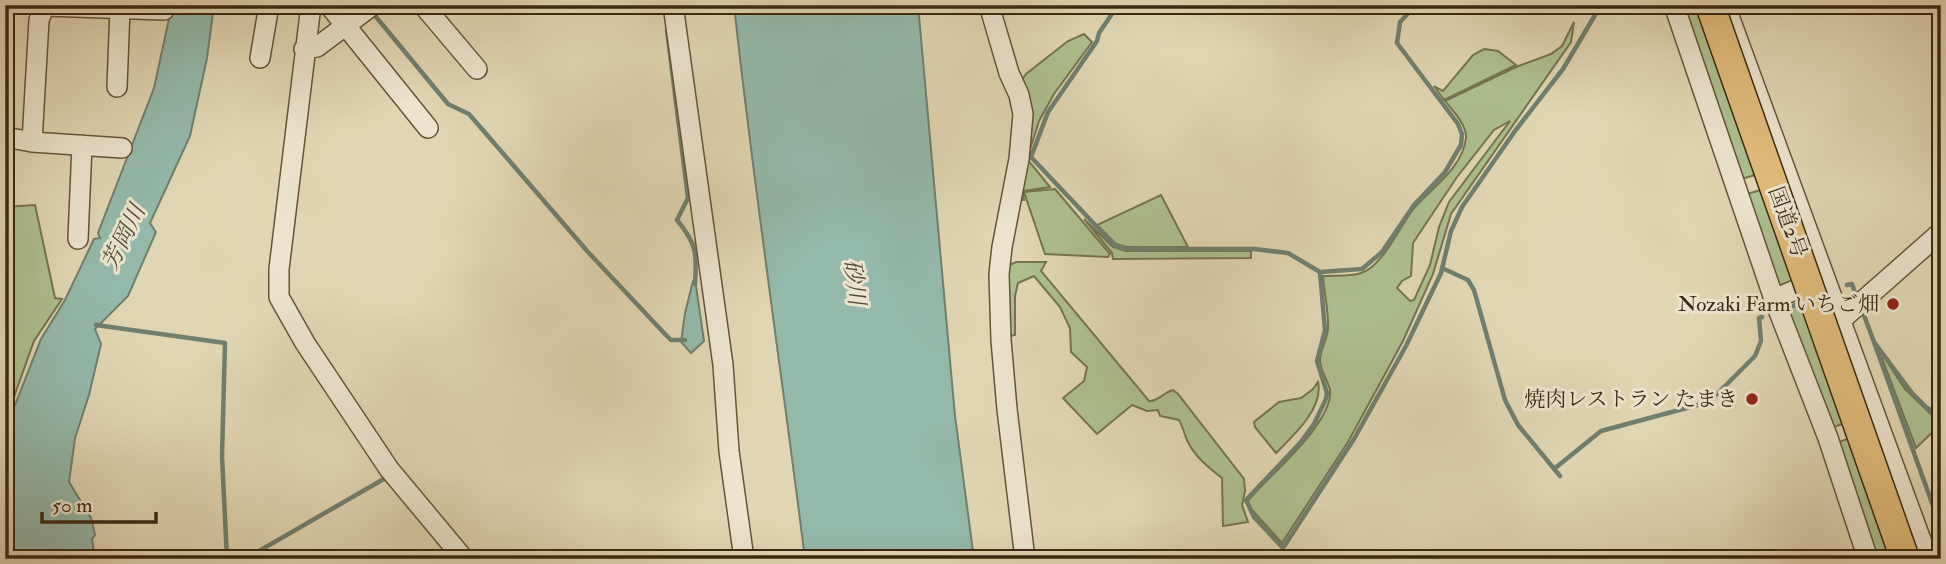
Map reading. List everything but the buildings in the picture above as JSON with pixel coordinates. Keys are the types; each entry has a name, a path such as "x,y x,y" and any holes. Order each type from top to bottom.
{"highway":[{"name":"国道2号","path":"1710,5 1905,559"}],"street":[{"path":"260,58 269,5"},
{"path":"311,5 310,48 279,269 279,297 305,343 389,469 464,559"},
{"path":"310,48 338,17 373,5"},
{"path":"423,5 477,69"},
{"path":"673,5 721,351 729,451 744,559"},
{"path":"989,5 1009,74 1019,94 1023,114 1020,159 999,274 1007,410 1026,559"},
{"path":"1674,5 1774,299 1828,438 1868,559"},
{"path":"1725,5 1928,559"},
{"path":"32,142 39,20 45,6 164,10"},
{"path":"117,87 120,8"},
{"path":"338,17 428,128"},
{"path":"5,137 32,142 122,148"},
{"path":"78,239 82,145"},
{"path":"1738,188 1784,169"},
{"path":"1840,320 1941,232"},
{"path":"1774,299 1824,278"},
{"path":"1828,438 1877,423"}],"shaded area":[{"path":"1679,5 1699,5 1759,174 1741,179"},
{"path":"1574,22 1571,42 1451,214 1433,274 1403,341 1348,442 1282,543 1251,509 1248,501 1298,449 1322,418 1328,403 1330,390 1320,360 1328,329 1323,276 1352,275 1369,269 1384,254 1415,207 1453,167 1464,148 1466,133 1459,118 1445,101 1516,67 1551,54 1562,46","holes":["1510,121 1449,202 1439,227 1430,265 1414,300 1410,301 1397,288 1411,276 1413,243 1457,177 1494,130"]},
{"path":"1084,34 1092,42 1054,94 1039,121 1027,159 1050,187 1022,191 1024,200 1016,200 1021,81 1068,41"},
{"path":"1484,49 1498,51 1516,65 1444,100 1434,86 1443,91 1473,55"},
{"path":"1055,189 1110,254 1108,257 1045,254 1024,192"},
{"path":"1764,189 1798,286 1782,293 1747,194"},
{"path":"1161,195 1188,247 1127,247 1116,244 1097,225"},
{"path":"35,205 55,298 62,299 34,341 5,422 5,207"},
{"path":"1084,219 1113,247 1126,251 1251,251 1251,258 1113,259 1112,253"},
{"path":"1016,262 1046,262 1041,271 1149,401 1173,390 1178,394 1244,479 1242,505 1248,522 1223,526 1222,478 1194,451 1179,420 1160,416 1158,410 1147,411 1132,405 1097,434 1063,398 1084,381 1087,367 1071,352 1070,328 1060,307 1034,276 1018,283 1015,296 1015,335 1010,336 1005,267"},
{"path":"1823,285 1867,414 1832,428 1784,300"},
{"path":"1884,357 1905,389 1941,424 1916,448 1882,358"},
{"path":"1318,382 1319,392 1312,411 1276,453 1254,422 1279,402 1301,398"},
{"path":"1871,430 1921,559 1875,559 1839,442"}],"water":[{"name":"芳岡川","path":"172,5 214,5 207,58 190,136 150,223 156,232 128,296 95,329 101,344 75,438 69,482 91,518 95,535 92,539 95,559 10,559 5,530 5,433 41,339 65,300 94,239 100,238 98,233 154,88"},
{"name":"砂川","path":"734,5 918,5 955,416 974,559 805,559"},
{"path":"695,279 704,341 691,353 681,342 685,313"}],"waterway":[{"path":"1118,5 1099,33 1097,41 1048,112 1031,157 1115,246 1127,249 1254,249 1288,253 1320,272 1325,330 1317,361 1327,393 1326,399 1314,424 1300,443 1246,500 1254,517 1283,548"},
{"path":"1320,272 1362,269 1382,252 1414,205 1445,172 1461,145 1462,134 1458,124 1397,43 1400,22 1416,5"},
{"path":"1279,559 1283,548 1354,439 1406,346 1441,273 1451,231 1462,207 1515,131 1563,69 1601,5"},
{"path":"372,12 448,104 469,114 588,252 664,333 671,340 685,340"},
{"path":"667,30 688,198 677,220 689,236 694,250 695,284"},
{"path":"1442,268 1468,280 1474,290 1505,400 1518,425 1560,476"},
{"path":"1847,285 1852,284 1857,299"},
{"path":"1793,306 1805,301"},
{"path":"1862,310 1874,342 1912,393 1941,417"},
{"path":"1554,469 1601,431 1709,402 1755,356 1761,341 1759,318 1762,317"},
{"path":"96,325 225,343 222,456 227,559"},
{"path":"1874,342 1941,528"},
{"path":"245,559 389,476"}],"place":[{"name":"Nozaki Farm いちご畑","path":"1893,304"},
{"name":"焼肉レストラン たまき","path":"1752,399"}]}
